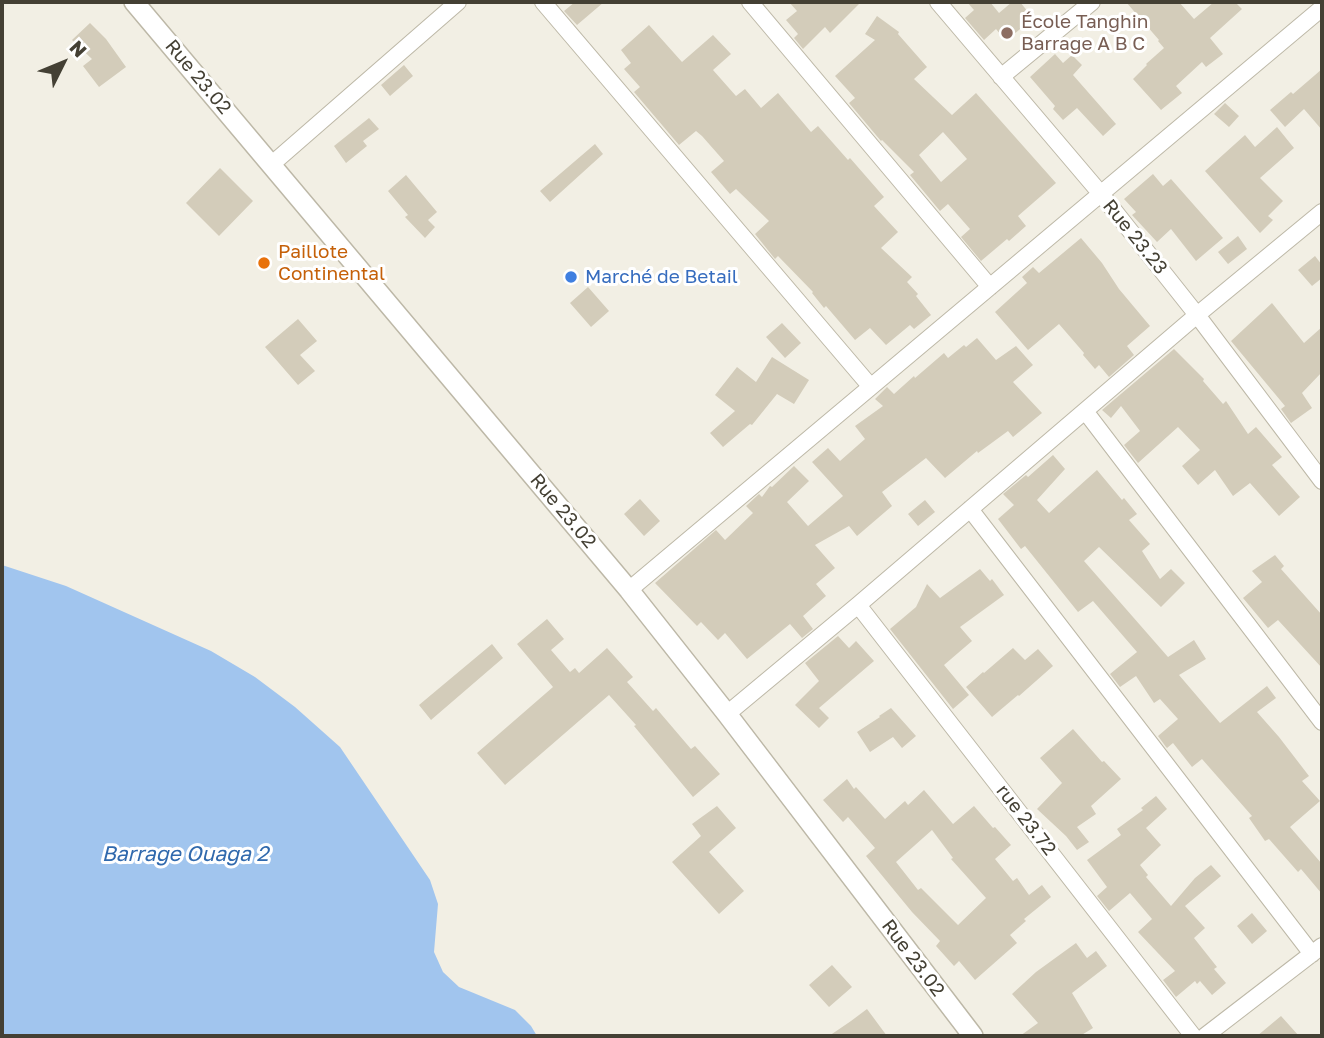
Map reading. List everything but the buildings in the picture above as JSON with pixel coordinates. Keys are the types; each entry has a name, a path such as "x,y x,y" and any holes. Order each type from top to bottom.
{"street":[{"name":"Rue 23.02","path":"134,2 629,590 727,713 973,1036"},
{"path":"272,164 458,2"},
{"path":"542,2 871,387"},
{"path":"750,2 990,287"},
{"name":"Rue 23.23","path":"938,2 1101,194 1197,315 1322,481"},
{"path":"1001,77 1092,2"},
{"path":"629,590 1322,8"},
{"path":"727,713 858,605 1197,315 1320,218"},
{"path":"1085,411 1322,722"},
{"path":"970,509 1317,950 1206,1036"},
{"name":"rue 23.72","path":"858,605 1193,1036"}],"water":[{"name":"Barrage Ouaga 2","path":"2,565 66,586 211,651 255,677 295,707 340,747 430,880 438,904 434,952 443,972 459,987 515,1010 537,1036 2,1036"}],"place":[{"name":"École Tanghin Barrage A B C","path":"1007,33"},
{"name":"Paillote Continental","path":"264,263"},
{"name":"Marché de Betail","path":"571,277"}]}
